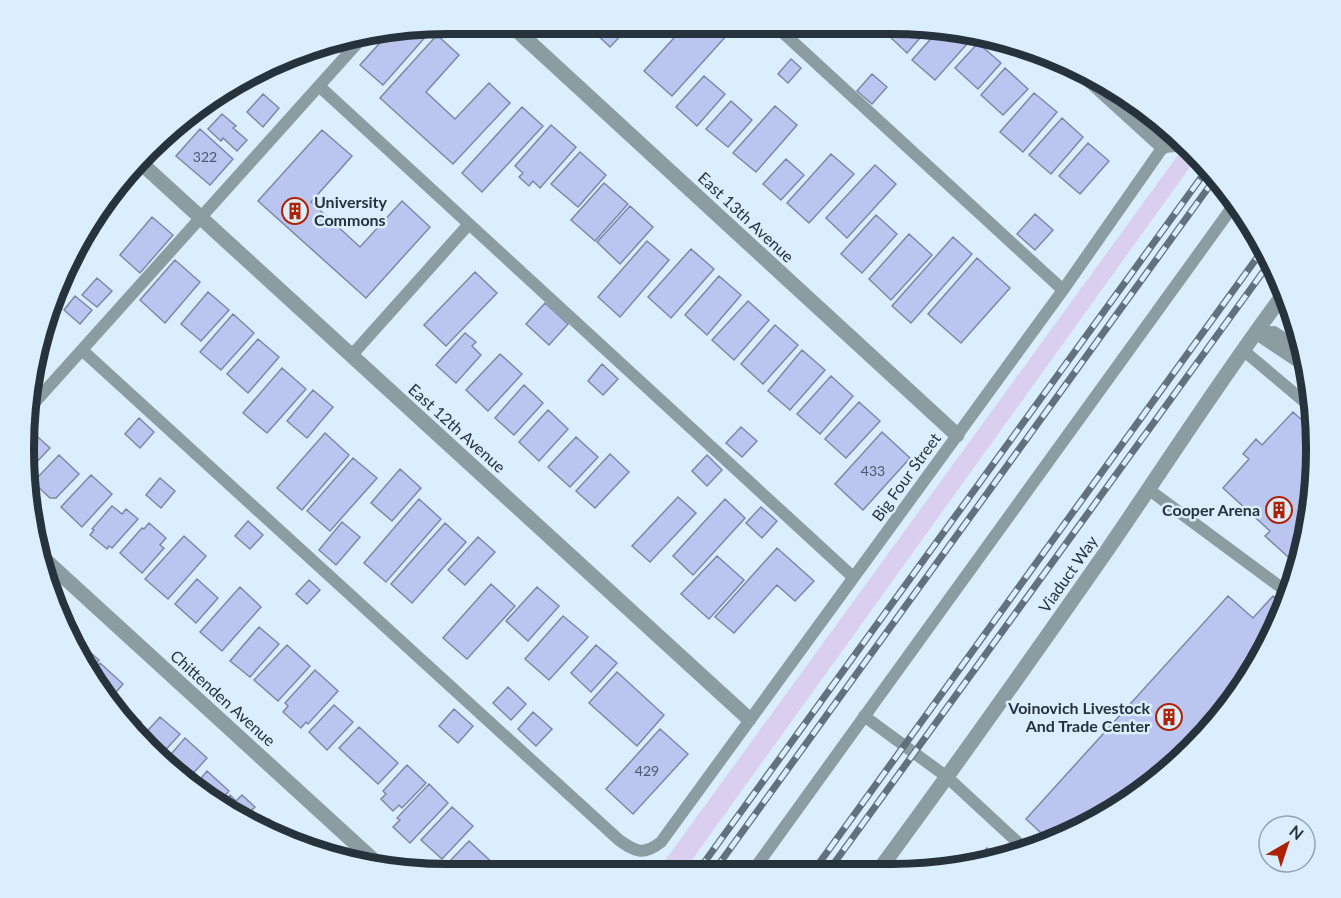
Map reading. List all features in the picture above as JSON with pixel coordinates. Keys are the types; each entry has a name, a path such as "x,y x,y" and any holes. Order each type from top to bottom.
{"street":[{"name":"East 13th Avenue","path":"521,34 957,435"},
{"path":"1103,93 1163,147"},
{"name":"East 12th Avenue","path":"145,167 749,719"},
{"name":"Viaduct Way","path":"883,864 947,777 1279,300"},
{"name":"Chittenden Avenue","path":"52,566 369,856"}],"lane":[{"path":"784,34 1063,290"},
{"path":"38,399 356,45"},
{"path":"319,87 853,577"},
{"path":"1163,147 1175,146"},
{"name":"Big Four Street","path":"82,350 619,840 633,850 644,851 652,849 661,842 1063,290 1163,147"},
{"path":"758,864 1230,210"},
{"path":"351,356 469,224"},
{"path":"1255,333 1274,332 1292,344"},
{"path":"1255,333 1297,361"},
{"path":"1244,350 1304,401"},
{"path":"1148,489 1283,588"},
{"path":"864,716 947,777 1019,844"}],"shaded area":[{"path":"1180,152 1192,164 689,864 662,864"}],"building":[{"path":"596,34 622,34 610,47"},
{"path":"678,34 728,34 672,96 644,71"},
{"path":"887,34 922,35 907,53"},
{"path":"427,35 383,85 360,65 383,40"},
{"path":"437,35 459,55 426,92 455,119 489,83 510,103 453,164 380,98"},
{"path":"933,37 969,41 935,80 912,60"},
{"path":"978,43 1001,63 978,89 955,68"},
{"path":"791,59 801,68 788,83 778,74"},
{"path":"1005,68 1028,89 1003,115 981,95"},
{"path":"872,74 887,87 872,104 857,91"},
{"path":"704,76 725,94 697,126 676,107"},
{"path":"1034,93 1057,112 1023,152 1000,132"},
{"path":"263,94 279,108 263,127 247,112"},
{"path":"731,101 752,120 728,147 706,129"},
{"path":"775,106 797,125 756,172 733,153"},
{"path":"522,107 543,126 482,192 462,173"},
{"path":"222,114 247,140 237,151 223,138 221,141 208,129"},
{"path":"1062,118 1083,137 1051,174 1029,155"},
{"path":"551,125 576,147 540,188 533,181 529,186 519,177 523,173 515,166"},
{"path":"200,129 233,159 210,185 176,156"},
{"name":"University Commons","path":"322,130 352,156 311,202 360,247 402,201 430,227 366,298 258,201"},
{"path":"1088,143 1109,161 1080,194 1059,176"},
{"path":"580,152 606,175 578,207 551,184"},
{"path":"831,154 854,174 809,223 787,203"},
{"path":"786,159 804,175 781,200 763,184"},
{"path":"875,165 896,184 847,238 826,218"},
{"path":"604,183 628,204 595,241 571,220"},
{"path":"630,206 653,227 620,264 597,242"},
{"path":"1035,214 1053,230 1035,250 1017,234"},
{"path":"876,215 897,234 862,273 841,254"},
{"path":"152,217 173,235 140,273 120,255"},
{"path":"909,234 932,255 891,300 869,279"},
{"path":"953,237 972,254 911,323 892,306"},
{"path":"647,241 669,260 620,317 598,297"},
{"path":"691,249 714,269 671,318 648,297"},
{"path":"977,258 1010,288 961,343 928,314"},
{"path":"175,260 200,282 165,323 140,300"},
{"path":"475,272 497,293 446,346 424,325"},
{"path":"719,276 741,295 707,335 685,315"},
{"path":"97,278 112,291 97,307 82,295"},
{"path":"208,292 229,310 201,341 181,324"},
{"path":"75,296 92,310 80,324 64,310"},
{"path":"748,301 769,320 734,360 712,340"},
{"path":"545,303 568,324 549,345 526,324"},
{"path":"233,314 254,333 221,370 200,352"},
{"path":"775,325 798,345 763,384 741,364"},
{"path":"465,333 476,342 472,346 481,355 456,383 436,365"},
{"path":"258,339 279,357 248,393 227,374"},
{"path":"802,350 825,370 790,410 768,391"},
{"path":"500,354 522,374 488,411 466,390"},
{"path":"602,364 618,379 603,395 588,381"},
{"path":"282,368 306,389 267,433 243,413"},
{"path":"831,376 853,396 820,434 797,414"},
{"path":"524,385 543,403 514,435 495,418"},
{"path":"313,390 333,407 307,438 287,421"},
{"path":"859,402 880,421 846,458 825,439"},
{"path":"548,410 568,429 539,461 519,442"},
{"name":"Cooper Arena","path":"1293,412 1306,424 1306,476 1299,530 1291,560 1265,536 1270,531 1223,488 1249,459 1243,454 1256,439 1262,445"},
{"path":"139,418 154,432 140,448 125,434"},
{"path":"741,427 757,441 742,457 726,443"},
{"path":"882,432 910,458 863,510 835,484"},
{"path":"325,433 349,455 302,510 277,488"},
{"path":"35,434 50,448 35,464"},
{"path":"576,437 598,457 570,487 548,467"},
{"path":"610,454 629,472 595,508 576,491"},
{"path":"59,455 79,474 56,498 50,498 36,485 36,479"},
{"path":"707,455 722,470 707,486 692,471"},
{"path":"353,458 377,478 330,531 307,511"},
{"path":"400,469 421,488 392,521 371,503"},
{"path":"91,475 112,494 82,527 61,507"},
{"path":"160,478 175,491 161,508 146,495"},
{"path":"678,497 696,513 650,562 632,546"},
{"path":"419,499 441,519 386,582 364,563"},
{"path":"725,499 745,518 693,575 673,556"},
{"path":"112,506 122,514 126,509 138,519 112,548 109,546 107,549 90,535 94,530 92,529"},
{"path":"761,507 777,521 762,538 746,523"},
{"path":"248,521 263,535 250,549 235,536"},
{"path":"342,522 360,537 336,565 319,550"},
{"path":"149,523 166,538 160,545 164,548 142,573 120,553"},
{"path":"445,523 466,542 412,603 391,584"},
{"path":"184,536 206,556 168,599 145,579"},
{"path":"478,537 495,552 465,585 448,570"},
{"path":"777,548 814,581 795,601 777,585 734,633 715,617"},
{"path":"717,556 744,580 709,619 681,594"},
{"path":"197,579 218,598 196,623 175,604"},
{"path":"309,580 320,590 307,604 296,594"},
{"path":"491,584 515,606 467,659 443,638"},
{"path":"240,587 261,607 222,651 200,632"},
{"path":"537,587 559,606 528,641 506,621"},
{"name":"Voinovich Livestock And Trade Center","path":"1228,596 1253,618 1273,596 1278,600 1264,632 1237,679 1204,722 1165,761 1122,794 1051,832 1043,835 1026,819"},
{"path":"563,616 588,637 549,680 525,659"},
{"path":"259,627 279,644 250,677 230,661"},
{"path":"287,645 310,666 278,701 254,680"},
{"path":"596,645 617,663 591,692 571,673"},
{"path":"86,649 99,660 95,665"},
{"path":"100,663 123,684 115,694 104,679 97,667"},
{"path":"315,670 338,691 308,724 306,722 301,728 283,712 288,706 285,703"},
{"path":"617,672 664,715 637,746 589,703"},
{"path":"508,687 526,704 511,720 493,703"},
{"path":"334,705 353,722 327,750 309,732"},
{"path":"454,709 473,726 458,743 439,726"},
{"path":"127,710 141,722 139,724"},
{"path":"533,712 552,729 536,746 518,729"},
{"path":"160,717 180,734 165,750 146,732"},
{"path":"359,727 398,763 378,784 339,748"},
{"path":"660,729 688,754 633,814 606,789"},
{"path":"185,738 207,758 192,774 170,755"},
{"path":"407,765 426,783 402,808 399,805 393,811 381,799 386,794 383,791"},
{"path":"207,771 229,791 224,797 200,780"},
{"path":"429,784 448,803 410,843 393,827 400,820 397,818"},
{"path":"230,795 236,801 242,795 255,807 251,813 227,799"},
{"path":"452,807 473,826 442,859 421,840"},
{"path":"469,841 494,864 451,864 449,862"}],"railway":[{"path":"703,864 1203,175"},
{"path":"719,864 1211,184"},
{"path":"819,864 1258,256"},
{"path":"834,864 1265,269"}],"place":[{"name":"University Commons","path":"295,211"},
{"name":"Cooper Arena","path":"1279,510"},
{"name":"Voinovich Livestock And Trade Center","path":"1169,717"}]}
